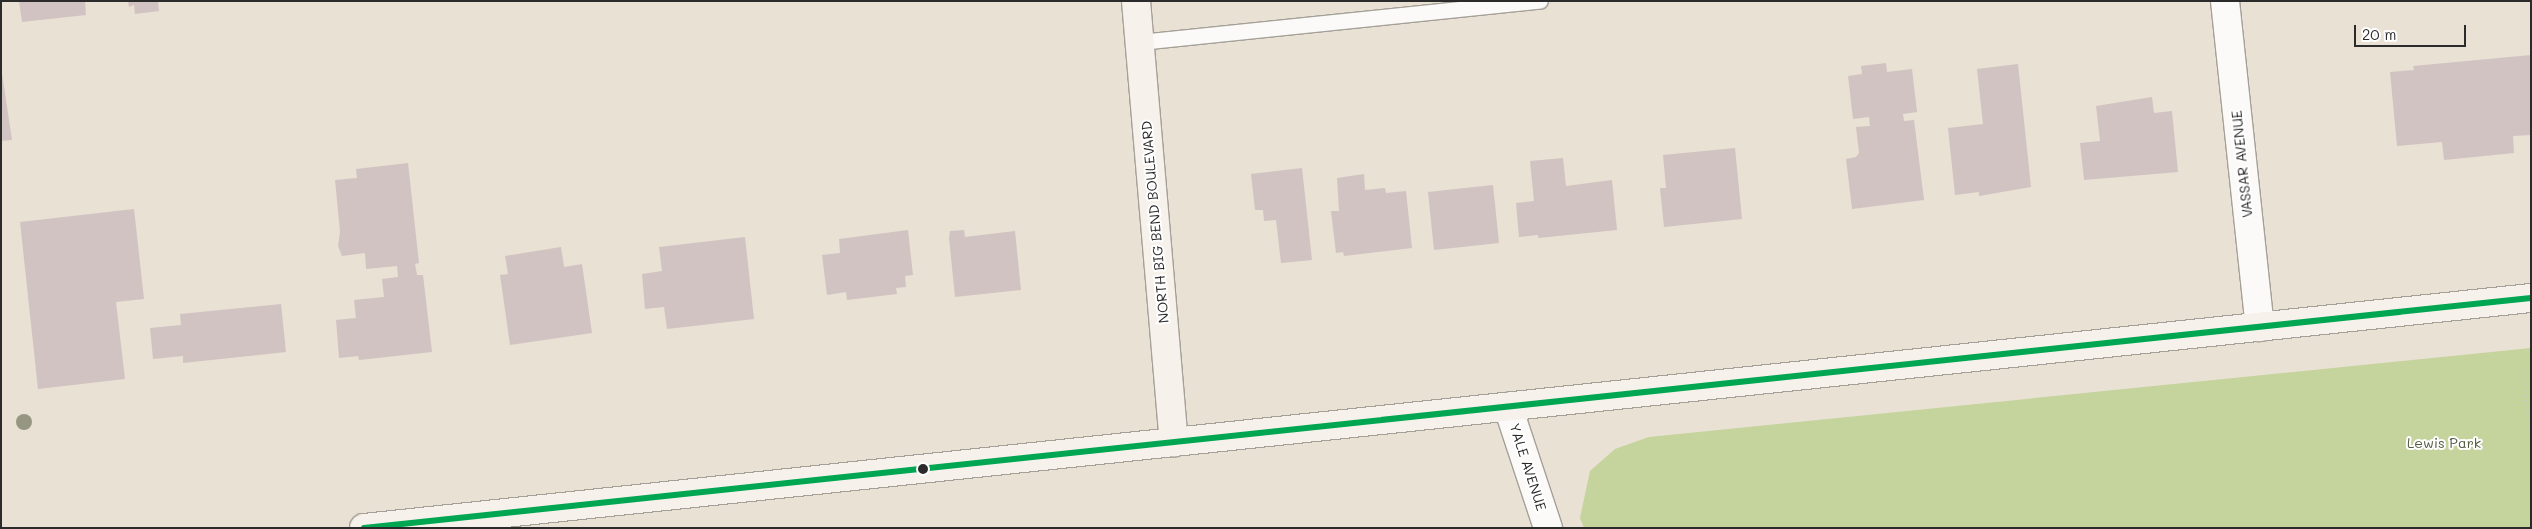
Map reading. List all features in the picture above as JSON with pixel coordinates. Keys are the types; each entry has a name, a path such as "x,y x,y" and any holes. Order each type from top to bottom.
{"main road":[{"name":"NORTH BIG BEND BOULEVARD","path":"1136,1 1174,442"},
{"path":"364,528 2531,298"}],"street":[{"name":"VASSAR AVENUE","path":"2225,1 2260,327"},
{"name":"YALE AVENUE","path":"1508,407 1548,528"}],"lane":[{"path":"1140,42 1540,1"}],"path":[{"path":"2522,365 2531,440"}],"green space":[{"name":"Lewis Park","path":"2531,348 2531,528 1584,528 1580,518 1590,471 1615,449 1649,437"}],"building":[{"path":"19,1 85,1 86,15 22,22"},
{"path":"128,1 158,1 159,11 135,14 134,5 129,7"},
{"path":"2531,55 2531,135 2513,136 2514,153 2444,160 2442,142 2397,146 2390,72 2414,70 2413,66"},
{"path":"1886,63 1887,72 1912,69 1917,112 1903,114 1904,121 1914,120 1924,200 1852,209 1846,159 1856,157 1859,153 1856,127 1870,126 1869,117 1853,119 1848,76 1862,74 1861,66"},
{"path":"2018,64 2031,187 1979,196 1979,192 1955,195 1948,128 1983,124 1977,69"},
{"path":"1,67 12,140 1,141"},
{"path":"2152,97 2154,113 2172,111 2178,172 2084,180 2080,143 2100,141 2096,106"},
{"path":"1735,148 1742,219 1664,227 1660,188 1666,188 1663,155"},
{"path":"1563,158 1566,186 1612,180 1617,230 1538,238 1538,235 1519,237 1516,203 1534,201 1530,161"},
{"path":"408,163 419,263 415,264 417,275 423,275 432,352 359,360 358,356 339,358 336,320 356,318 354,300 384,297 382,279 398,277 397,266 366,269 365,253 342,256 338,246 340,232 335,180 357,178 356,169"},
{"path":"1302,168 1312,260 1281,263 1276,220 1264,221 1263,210 1255,210 1251,174"},
{"path":"1364,174 1365,190 1385,188 1386,193 1406,191 1412,248 1344,256 1343,252 1336,253 1331,211 1339,211 1337,178"},
{"path":"1493,185 1499,243 1434,250 1428,192"},
{"path":"134,209 144,299 116,302 125,379 38,389 20,222"},
{"path":"908,230 913,275 905,276 906,287 896,288 897,294 847,300 846,292 827,295 822,255 840,253 839,239"},
{"path":"964,230 965,237 1015,231 1021,290 955,297 949,238 950,231"},
{"path":"745,237 754,319 667,329 664,307 645,309 642,274 662,271 659,247"},
{"path":"561,247 564,267 582,264 592,333 510,345 500,275 508,274 505,256"},
{"path":"281,304 286,352 183,363 183,356 153,359 150,328 181,325 180,314"}],"transit line":[{"path":"364,528 2531,298"}]}
